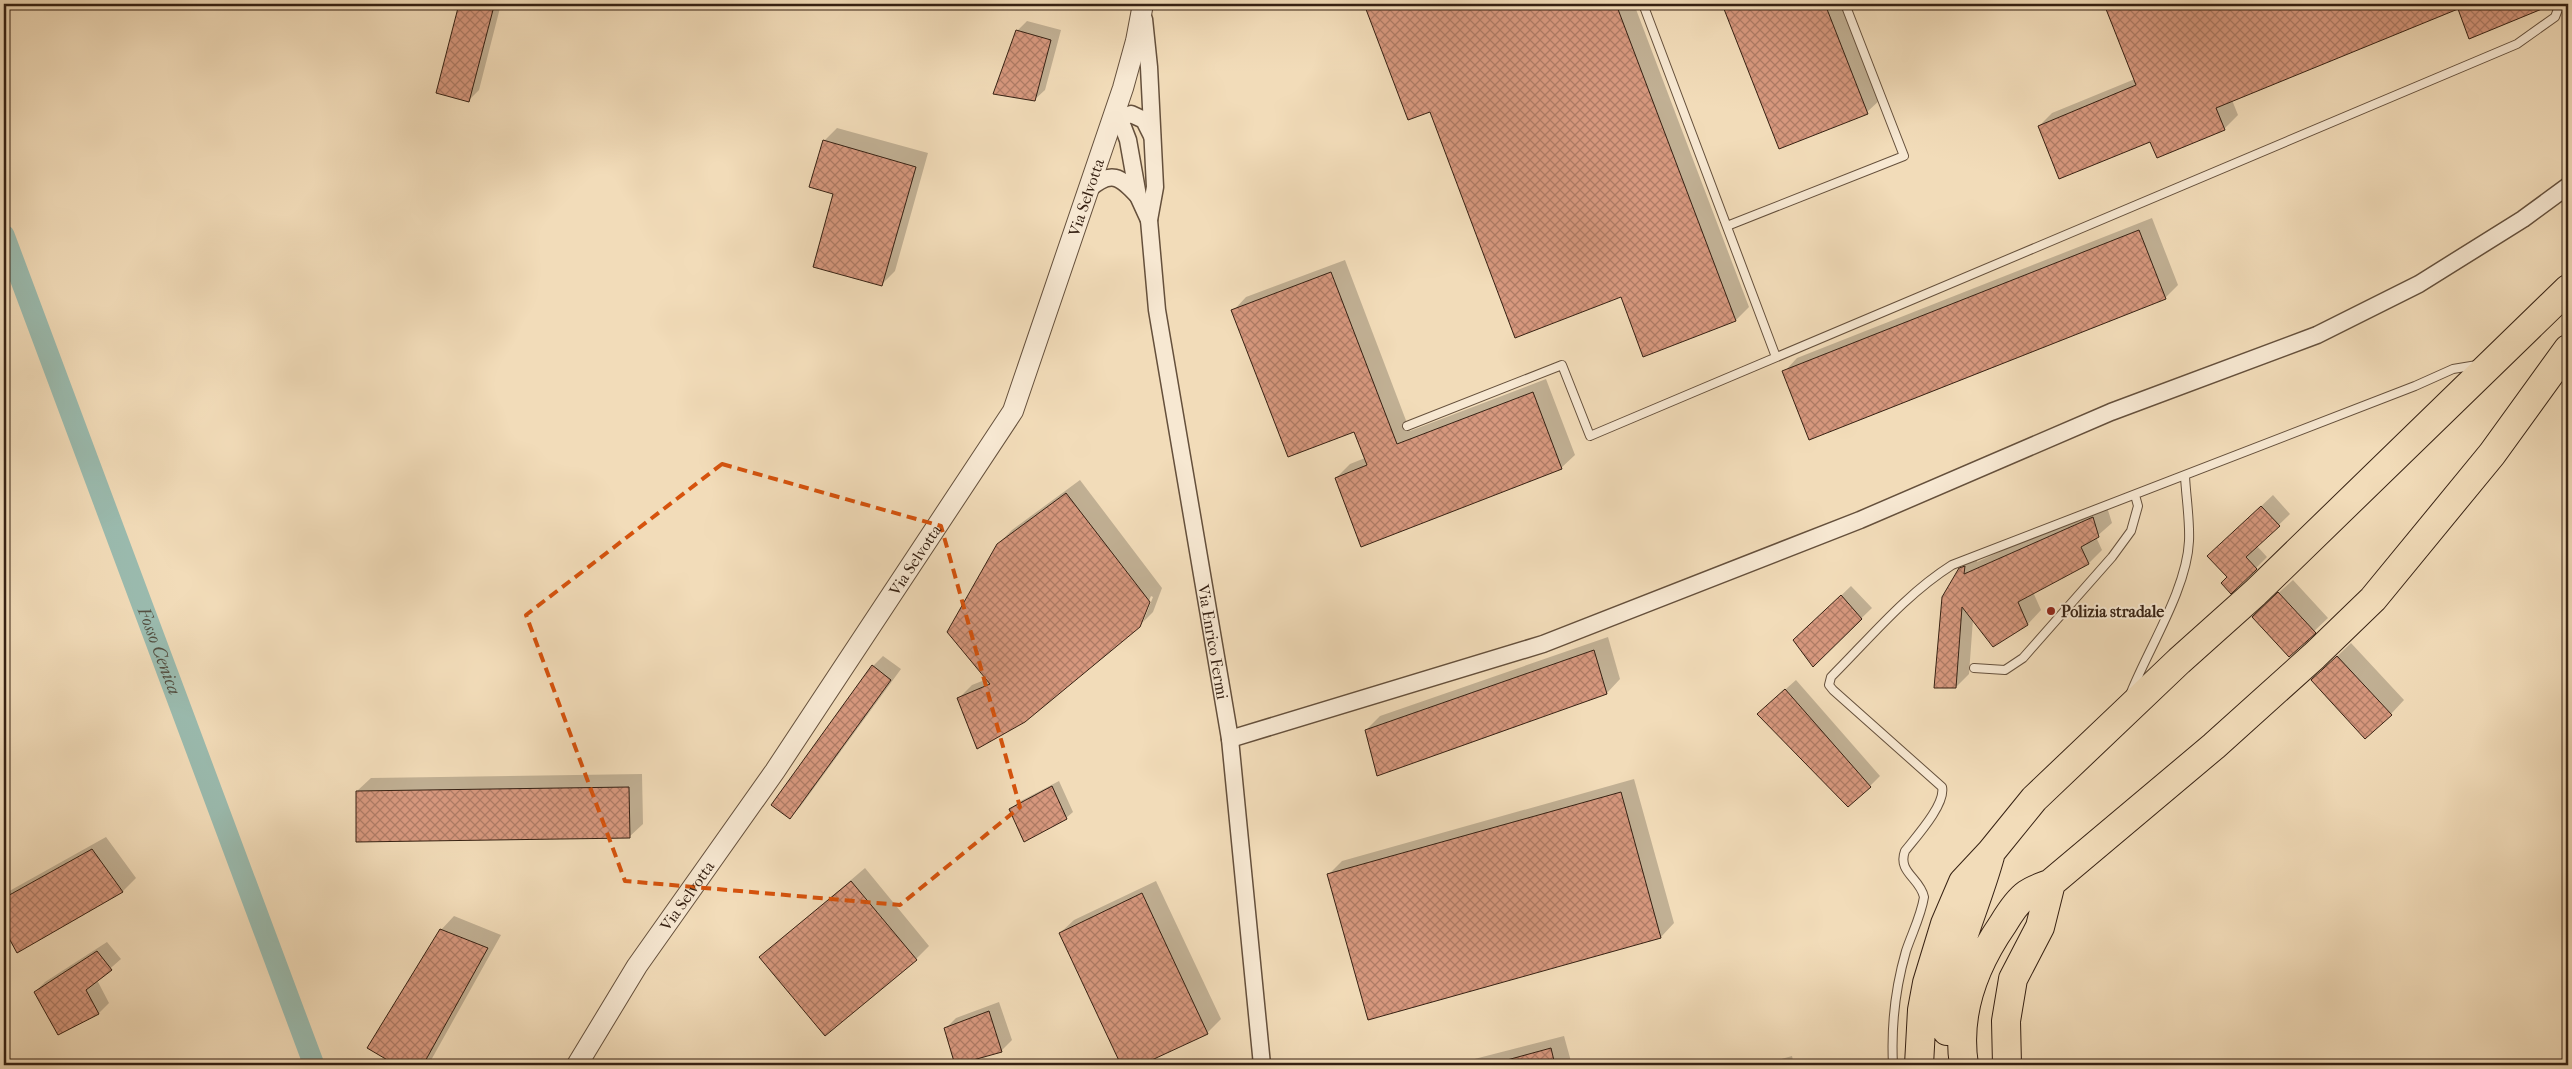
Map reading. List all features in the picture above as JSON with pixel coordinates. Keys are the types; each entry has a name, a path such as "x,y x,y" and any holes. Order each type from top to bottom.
{"highway":[{"path":"1919,1065 1922,1010 1934,954 1963,882 1992,852 2034,799 2255,593 2496,361 2568,288"},
{"path":"1964,1065 1962,1030 1966,1003 1986,949 2027,894 2052,883 2214,746 2374,599 2492,454 2568,349"},
{"path":"1950,1065 1947,1022 1948,993 1953,966 1980,892 1992,852"},
{"path":"2007,1065 2006,1021 2014,980 2040,927 2052,883"}],"street":[{"name":"Via Selvotta","path":"577,1065 636,966 775,771 1013,411 1112,122 1136,40 1142,5"},
{"name":"Via Enrico Fermi","path":"1142,5 1149,67 1153,136 1155,186 1149,220 1157,310 1230,739 1262,1065"},
{"path":"1112,122 1121,116 1131,114 1144,120 1153,136"},
{"name":"Via Enrico Fermi","path":"1112,122 1122,127 1128,140 1138,196 1149,220"},
{"name":"Via Enrico Fermi","path":"1089,189 1100,179 1114,176 1126,182 1138,196"},
{"path":"1230,739 1543,644 1860,520 2110,412 2317,335 2419,284 2568,186"}],"lane":[{"path":"1642,4 1776,357"},
{"path":"1726,226 1904,156 1845,4"},
{"path":"1407,426 1562,365 1590,436 2517,44 2555,17 2560,4"},
{"path":"1892,1065 1892,1024 1895,1002 1906,951 1924,897 1922,888 1904,868 1902,860 1905,851 1940,803 1943,794 1942,787 1833,690 1829,685 1831,677 1928,580 1952,565 2185,476 2454,369 2496,361"},
{"path":"2122,716 2140,669 2172,602 2186,562 2189,541 2185,476"},
{"path":"1974,668 2005,670 2022,658 2112,557 2131,532 2138,506 2135,495"}],"highlighted area":[{"path":"722,464 941,526 1020,807 900,905 625,881 526,615"}],"building":[{"path":"459,4 494,6 469,102 436,93"},
{"path":"1364,4 1616,4 1736,321 1643,357 1621,297 1515,338 1430,112 1408,120"},
{"path":"1722,4 1825,4 1868,114 1779,149"},
{"path":"2104,4 2554,4 2469,39 2458,9 2216,108 2225,130 2157,158 2150,142 2059,179 2038,126 2136,85"},
{"path":"1016,30 1051,40 1035,101 993,94"},
{"path":"823,140 916,167 882,286 813,267 833,194 809,187"},
{"path":"2139,230 2166,299 1809,440 1782,371"},
{"path":"1331,272 1397,444 1533,392 1562,469 1361,547 1335,478 1367,465 1354,432 1288,457 1231,310"},
{"path":"1066,493 1150,602 1140,627 1025,722 977,749 957,698 990,684 947,632 997,544"},
{"path":"2261,506 2280,526 2246,557 2257,569 2231,594 2221,583 2227,577 2207,556"},
{"path":"2093,517 2099,537 2081,547 2089,564 2018,602 2028,625 1993,647 1962,607 1956,688 1934,688 1942,597 1959,568 1965,566 1964,574"},
{"path":"2278,592 2316,633 2289,657 2252,617"},
{"path":"1841,595 1862,619 1813,667 1793,640"},
{"path":"1594,650 1607,694 1377,776 1365,730"},
{"path":"2337,656 2392,715 2365,739 2311,680"},
{"path":"872,665 891,680 790,819 771,805"},
{"path":"1785,689 1871,787 1848,807 1757,714"},
{"path":"1052,786 1067,819 1024,842 1009,809"},
{"path":"629,787 630,838 356,842 356,791"},
{"path":"1621,792 1661,938 1368,1020 1327,874"},
{"path":"92,849 123,892 17,953 4,929 4,898"},
{"path":"851,881 917,960 825,1036 759,957"},
{"path":"1142,893 1208,1034 1141,1065 1121,1065 1059,933"},
{"path":"440,929 488,948 423,1065 396,1065 367,1048"},
{"path":"97,951 112,970 86,990 99,1014 58,1035 34,992"},
{"path":"989,1011 1002,1052 955,1065 944,1028"},
{"path":"1551,1048 1555,1065 1508,1065 1507,1060"}],"waterway":[{"name":"Fosso Cenica","path":"4,235 314,1065"}],"place":[{"name":"Polizia stradale","path":"2051,611"}]}
